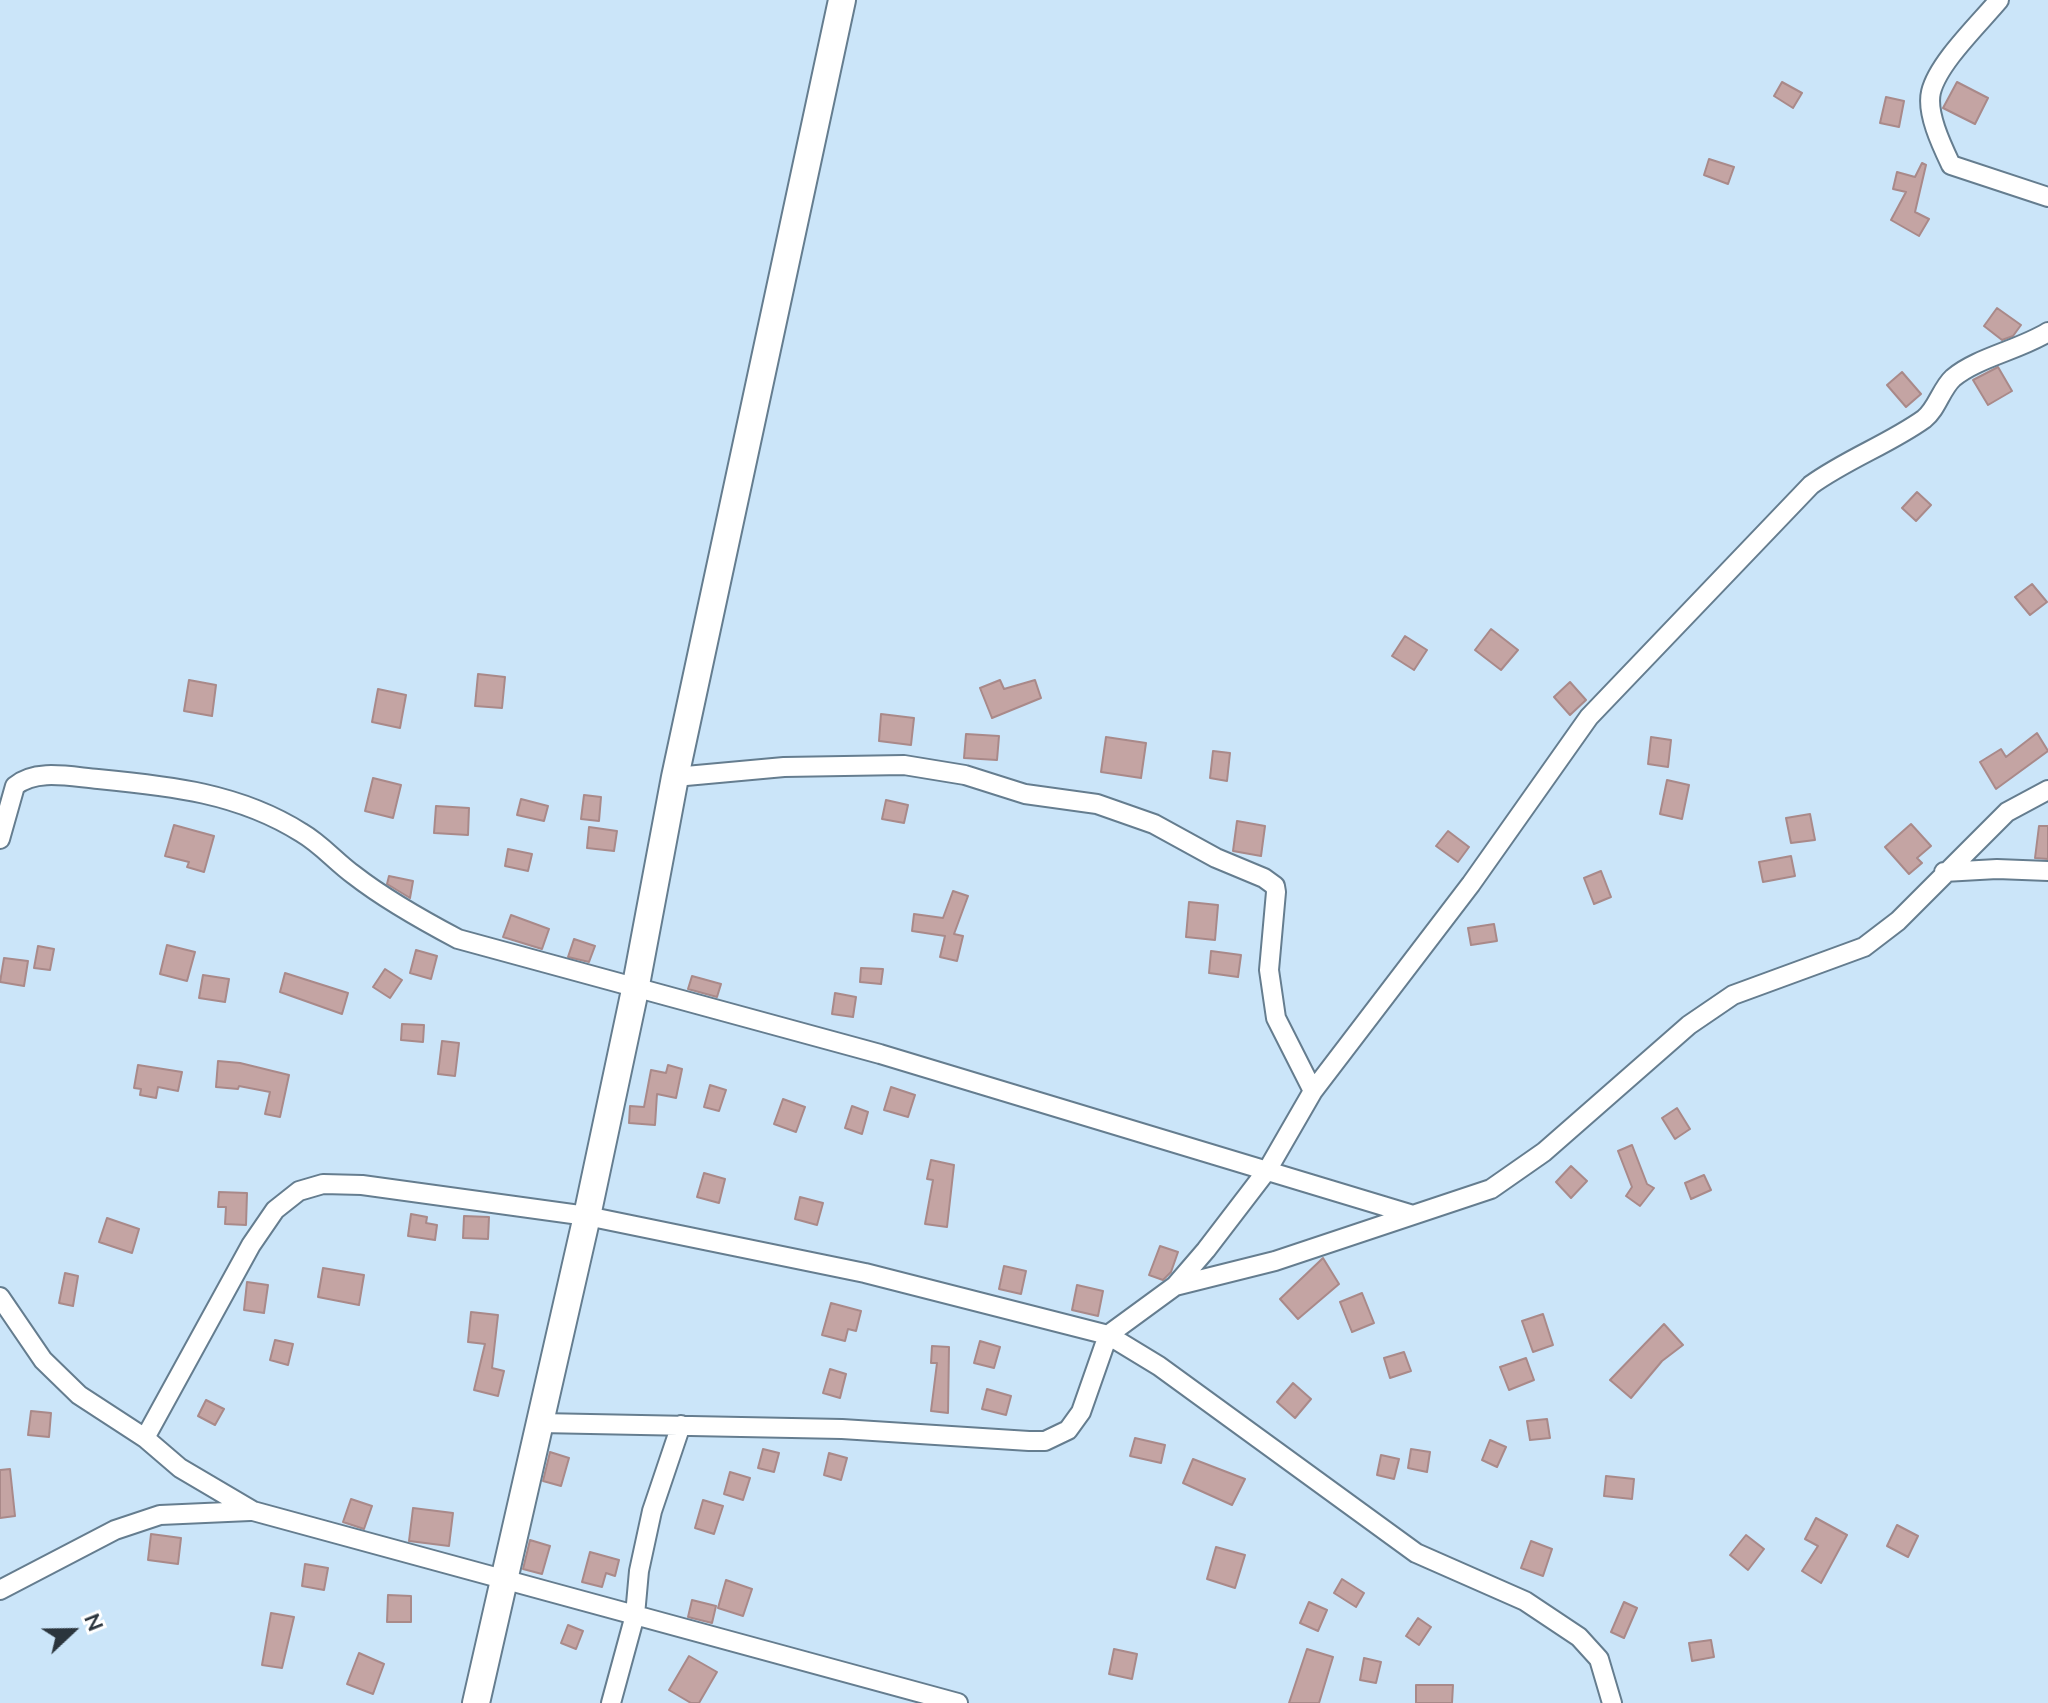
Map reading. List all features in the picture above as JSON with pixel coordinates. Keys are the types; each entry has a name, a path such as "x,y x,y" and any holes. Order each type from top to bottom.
{"street":[{"path":"476,1703 587,1216 635,990 675,777 842,0"},
{"path":"1999,0 1943,68 1931,90 1930,103 1951,165 2048,197"},
{"path":"540,1423 842,1429 1045,1441 1068,1430 1081,1412 1108,1335 1175,1286 1268,1169 1313,1091 1471,884 1589,717 1811,485 1839,465 1927,417 1953,379 1986,359 2023,348 2048,332"},
{"path":"675,777 784,767 904,765 950,773 1025,794 1097,804 1154,824 1216,858 1264,878 1275,886 1276,892 1269,970 1276,1018 1313,1091"},
{"path":"0,839 15,786 31,776 57,775 180,787 225,798 271,815 304,834 354,876 412,915 458,939 635,990 880,1054 1410,1214"},
{"path":"1175,1286 1275,1261 1491,1189 1544,1152 1689,1025 1733,995 1766,980 1824,964 1864,947 1898,921 2007,812 2048,790"},
{"path":"1944,872 1997,869 2048,871"},
{"path":"145,1438 251,1245 275,1210 299,1191 323,1184 362,1185 587,1216 865,1273 1108,1335 1159,1366 1416,1553 1525,1601 1579,1637 1599,1659 1612,1703"},
{"path":"0,1297 43,1360 79,1395 145,1438 180,1468 253,1511 635,1615 909,1697 958,1703"},
{"path":"611,1703 635,1615 644,1543 681,1425"},
{"path":"0,1590 115,1530 160,1515 253,1511"}],"building":[{"path":"1782,82 1802,93 1793,108 1774,96"},
{"path":"1957,82 1988,98 1975,124 1943,108"},
{"path":"1886,97 1904,101 1899,127 1880,123"},
{"path":"1709,159 1734,167 1728,184 1704,175"},
{"path":"1922,163 1926,165 1915,212 1929,219 1919,236 1891,220 1906,192 1893,189 1897,172 1915,177"},
{"path":"1997,308 2021,325 2013,336 2002,340 1984,326"},
{"path":"1998,367 2012,391 1988,405 1973,380"},
{"path":"1902,372 1921,394 1906,407 1887,385"},
{"path":"1917,492 1931,505 1916,521 1902,508"},
{"path":"2032,584 2047,602 2030,615 2015,597"},
{"path":"1491,629 1518,650 1501,670 1475,650"},
{"path":"1405,636 1427,650 1414,670 1392,656"},
{"path":"478,674 505,677 502,708 475,706"},
{"path":"189,680 216,685 212,716 184,711"},
{"path":"1000,680 1004,689 1035,680 1041,698 992,718 980,688"},
{"path":"1570,682 1586,700 1570,715 1554,697"},
{"path":"378,689 406,695 400,728 372,722"},
{"path":"881,714 914,718 911,745 879,741"},
{"path":"2037,733 2048,751 1996,789 1980,762 2001,749 2006,757"},
{"path":"966,734 999,736 997,760 964,758"},
{"path":"1106,737 1146,743 1141,778 1101,772"},
{"path":"1651,737 1671,740 1668,767 1648,764"},
{"path":"1213,751 1230,753 1227,781 1210,778"},
{"path":"373,778 401,785 393,818 365,811"},
{"path":"1667,780 1689,785 1682,819 1660,814"},
{"path":"584,795 601,797 599,821 581,819"},
{"path":"521,799 548,806 544,821 517,815"},
{"path":"886,800 908,805 904,823 882,819"},
{"path":"436,806 469,808 468,835 434,833"},
{"path":"1810,814 1815,840 1791,843 1786,818"},
{"path":"1237,821 1265,826 1261,856 1233,851"},
{"path":"1911,824 1931,846 1917,858 1922,863 1909,874 1885,847"},
{"path":"174,825 214,836 204,872 187,867 189,862 165,856"},
{"path":"2039,826 2048,826 2048,859 2035,858"},
{"path":"589,827 617,831 614,851 587,848"},
{"path":"1448,831 1469,847 1458,862 1436,846"},
{"path":"508,849 532,854 528,871 505,866"},
{"path":"1791,856 1795,876 1763,882 1759,862"},
{"path":"1601,871 1611,897 1594,904 1584,878"},
{"path":"389,876 413,881 410,898 387,884"},
{"path":"953,891 968,896 954,934 963,936 957,961 940,957 945,936 912,931 914,914 943,918"},
{"path":"1189,902 1218,905 1215,940 1186,937"},
{"path":"511,915 549,929 542,949 503,937"},
{"path":"1494,924 1497,941 1471,945 1468,928"},
{"path":"574,939 595,946 589,962 568,957"},
{"path":"167,945 195,952 187,981 160,974"},
{"path":"38,946 54,949 50,970 34,968"},
{"path":"416,950 437,956 431,979 410,973"},
{"path":"1211,951 1241,955 1238,977 1209,973"},
{"path":"4,958 28,961 24,986 0,982"},
{"path":"861,968 883,969 881,984 860,982"},
{"path":"385,969 402,980 390,998 373,987"},
{"path":"285,973 348,993 342,1014 280,992"},
{"path":"203,975 229,979 225,1002 199,998"},
{"path":"692,976 721,984 717,997 688,989"},
{"path":"835,993 856,997 853,1017 832,1014"},
{"path":"402,1024 424,1025 423,1042 401,1040"},
{"path":"442,1041 459,1043 455,1076 438,1074"},
{"path":"218,1061 289,1075 280,1117 265,1114 270,1092 239,1086 238,1089 216,1087"},
{"path":"138,1065 182,1072 178,1091 158,1087 156,1098 140,1095 141,1089 134,1088"},
{"path":"668,1065 682,1069 676,1098 657,1094 655,1125 629,1123 630,1106 644,1107 651,1070 666,1073"},
{"path":"710,1085 726,1090 719,1111 704,1107"},
{"path":"891,1087 915,1095 908,1117 884,1110"},
{"path":"783,1099 805,1107 796,1132 774,1124"},
{"path":"852,1106 868,1112 862,1134 845,1128"},
{"path":"1677,1108 1690,1129 1675,1139 1662,1118"},
{"path":"1632,1145 1647,1184 1654,1188 1640,1206 1626,1196 1632,1187 1618,1151"},
{"path":"931,1160 954,1165 947,1227 925,1224 933,1180 927,1179"},
{"path":"1571,1166 1587,1181 1571,1198 1556,1182"},
{"path":"704,1173 725,1179 719,1203 697,1197"},
{"path":"1704,1175 1711,1190 1691,1199 1685,1183"},
{"path":"219,1192 247,1193 246,1225 225,1224 226,1207 218,1207"},
{"path":"800,1197 823,1203 817,1225 795,1219"},
{"path":"411,1214 427,1217 426,1223 437,1225 435,1240 408,1236"},
{"path":"464,1216 489,1217 488,1239 463,1238"},
{"path":"107,1218 139,1229 132,1253 99,1242"},
{"path":"1160,1246 1178,1252 1171,1272 1163,1280 1149,1275"},
{"path":"1323,1258 1339,1284 1298,1319 1280,1299"},
{"path":"1004,1266 1026,1271 1021,1294 999,1289"},
{"path":"323,1268 364,1275 359,1305 318,1297"},
{"path":"65,1273 78,1276 73,1306 59,1303"},
{"path":"247,1282 268,1285 264,1313 244,1310"},
{"path":"1077,1285 1103,1291 1098,1316 1072,1310"},
{"path":"1362,1293 1374,1323 1352,1332 1340,1302"},
{"path":"831,1303 861,1311 856,1331 848,1329 845,1341 822,1335"},
{"path":"471,1312 498,1315 492,1368 504,1371 498,1396 474,1390 485,1344 468,1342"},
{"path":"1543,1314 1553,1345 1533,1352 1522,1321"},
{"path":"1664,1324 1683,1345 1662,1361 1631,1398 1610,1380"},
{"path":"275,1340 293,1344 288,1365 270,1360"},
{"path":"980,1341 1000,1347 994,1368 974,1363"},
{"path":"932,1346 949,1347 948,1413 931,1411 937,1363 931,1363"},
{"path":"1404,1352 1411,1371 1390,1378 1384,1358"},
{"path":"1526,1358 1534,1380 1509,1390 1500,1367"},
{"path":"830,1369 846,1374 840,1398 823,1393"},
{"path":"1293,1383 1311,1399 1295,1418 1277,1402"},
{"path":"987,1389 1011,1396 1006,1415 982,1409"},
{"path":"206,1400 224,1409 215,1425 198,1416"},
{"path":"31,1411 51,1413 49,1437 28,1435"},
{"path":"1547,1419 1550,1438 1530,1440 1527,1421"},
{"path":"1135,1438 1165,1445 1161,1463 1130,1456"},
{"path":"1490,1440 1506,1447 1497,1467 1482,1460"},
{"path":"763,1449 779,1453 774,1472 758,1468"},
{"path":"1411,1449 1430,1452 1427,1472 1408,1468"},
{"path":"550,1452 569,1458 561,1486 543,1481"},
{"path":"829,1453 847,1458 841,1480 824,1475"},
{"path":"1381,1455 1399,1459 1394,1479 1377,1475"},
{"path":"1193,1459 1245,1479 1232,1505 1183,1483"},
{"path":"10,1469 15,1516 0,1518 0,1470"},
{"path":"730,1472 750,1478 743,1500 724,1494"},
{"path":"1606,1476 1634,1479 1632,1499 1604,1496"},
{"path":"351,1499 372,1506 364,1529 343,1522"},
{"path":"703,1500 723,1506 714,1534 695,1528"},
{"path":"413,1508 453,1513 449,1546 409,1541"},
{"path":"1816,1518 1847,1535 1821,1583 1802,1571 1818,1546 1805,1539"},
{"path":"1897,1525 1918,1536 1908,1557 1887,1546"},
{"path":"151,1534 181,1538 178,1564 148,1560"},
{"path":"1746,1535 1764,1549 1748,1570 1730,1555"},
{"path":"530,1540 550,1546 542,1574 523,1569"},
{"path":"1531,1541 1552,1549 1543,1576 1521,1568"},
{"path":"1216,1547 1245,1555 1235,1588 1207,1579"},
{"path":"590,1552 619,1560 615,1576 606,1573 602,1587 582,1582"},
{"path":"305,1564 328,1568 324,1590 302,1586"},
{"path":"1342,1579 1364,1593 1356,1607 1334,1593"},
{"path":"726,1580 752,1589 743,1616 718,1608"},
{"path":"388,1595 411,1596 411,1622 387,1622"},
{"path":"692,1600 716,1606 712,1623 688,1617"},
{"path":"1309,1602 1327,1610 1318,1631 1300,1623"},
{"path":"1624,1602 1637,1608 1624,1638 1611,1632"},
{"path":"271,1613 294,1617 282,1668 262,1665"},
{"path":"1418,1618 1431,1627 1419,1645 1406,1636"},
{"path":"568,1625 583,1631 576,1649 561,1643"},
{"path":"1711,1640 1714,1657 1692,1661 1689,1643"},
{"path":"1114,1649 1137,1654 1132,1679 1109,1674"},
{"path":"1307,1649 1333,1657 1319,1703 1289,1703"},
{"path":"359,1653 384,1664 373,1694 347,1684"},
{"path":"689,1656 717,1672 699,1703 691,1703 669,1690"},
{"path":"1364,1658 1381,1662 1376,1683 1360,1680"},
{"path":"1416,1685 1453,1685 1452,1703 1416,1703"}]}
